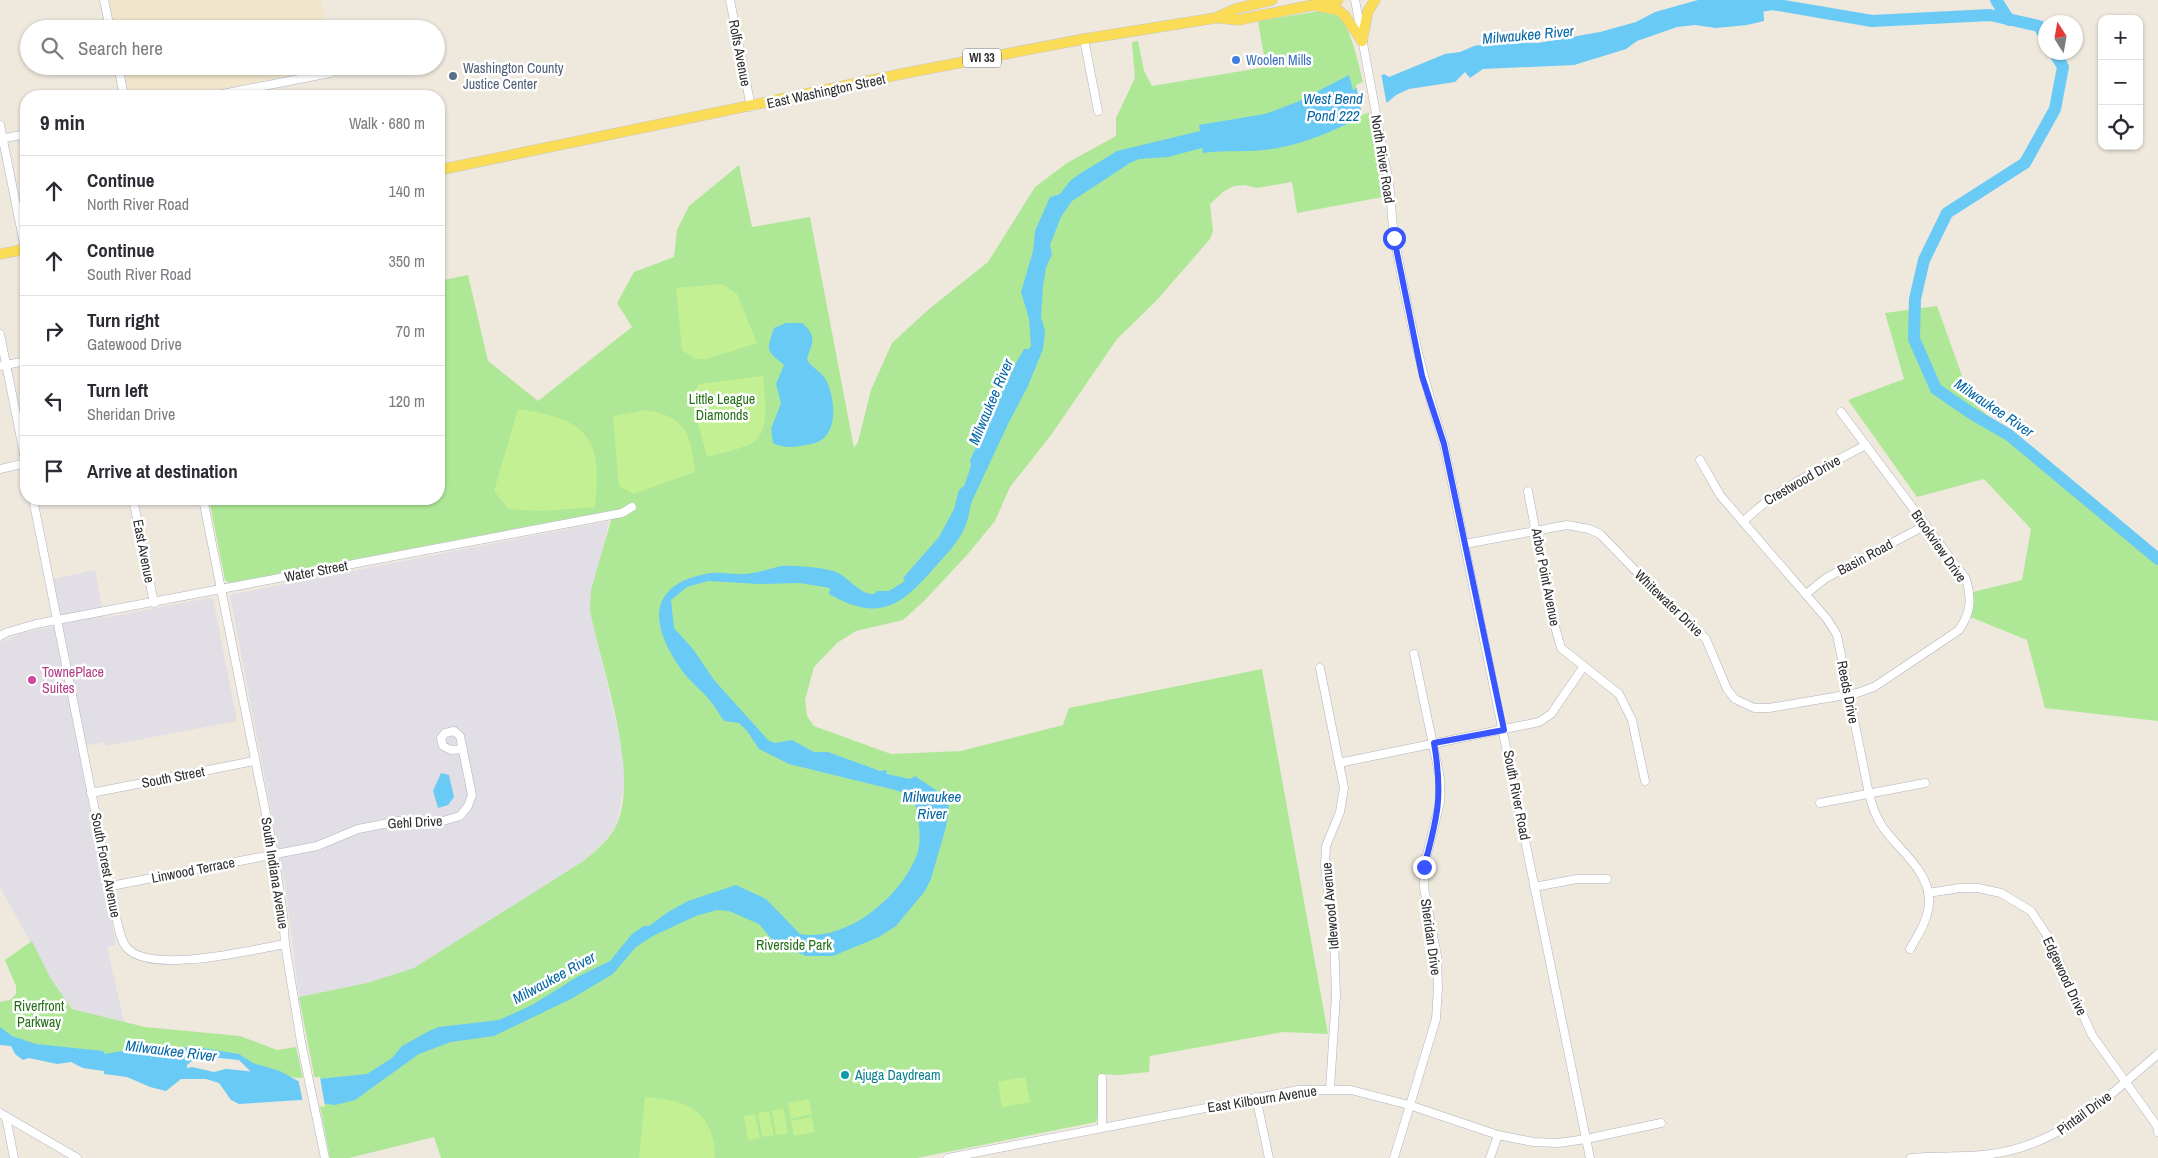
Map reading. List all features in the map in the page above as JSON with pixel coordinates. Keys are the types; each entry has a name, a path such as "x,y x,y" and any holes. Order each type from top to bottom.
{"main road":[{"name":"East Washington Street","path":"1215,18 1236,9 1272,0"},
{"name":"East Washington Street","path":"445,169 751,107 911,72 1084,39 1215,18 1238,20 1338,0"},
{"path":"1362,41 1368,11 1375,0"},
{"path":"1314,5 1338,10 1345,16 1362,41"},
{"path":"0,254 20,250"}],"street":[{"path":"104,0 108,20"},
{"name":"Rolfs Avenue","path":"730,0 751,107"},
{"name":"North River Road","path":"1354,0 1389,187 1394,238 1422,376"},
{"path":"1084,39 1098,111"},
{"path":"120,75 123,90"},
{"path":"243,90 320,75"},
{"path":"0,125 1,139 20,223"},
{"path":"1,139 20,135"},
{"path":"0,334 3,366 20,438"},
{"path":"3,366 20,362"},
{"name":"South River Road","path":"1422,376 1444,444 1590,1158"},
{"name":"Brookview Drive","path":"1841,412 1966,579 1970,592 1968,616 1959,630 1874,687 1848,695"},
{"name":"Crestwood Drive","path":"1743,522 1761,504 1779,491 1866,445"},
{"name":"Reeds Drive","path":"1700,460 1720,494 1828,619 1837,635 1868,794 1882,826 1921,873 1928,893 1929,903 1924,923 1910,949"},
{"path":"0,468 20,465"},
{"name":"Arbor Point Avenue","path":"1528,491 1537,530 1551,613 1562,648 1619,694 1632,720 1645,780"},
{"name":"South Forest Avenue","path":"34,505 121,938 127,948 137,956 153,960 192,960 285,944"},
{"name":"East Avenue","path":"134,505 154,603"},
{"name":"South Indiana Avenue","path":"204,505 219,589 274,854 283,915 285,944 307,1072 325,1158"},
{"name":"Water Street","path":"0,636 36,624 57,622 219,589 616,515 632,507"},
{"name":"Whitewater Drive","path":"1464,544 1568,525 1589,529 1600,534 1665,601 1706,639 1727,690 1745,706 1769,708 1848,695"},
{"name":"Basin Road","path":"1806,594 1826,578 1926,525"},
{"name":"Sheridan Drive","path":"1394,1158 1436,1019 1437,956 1424,888 1424,867 1440,802 1440,778 1414,654"},
{"path":"1339,763 1539,722 1551,714 1584,666"},
{"name":"Idlewood Avenue","path":"1320,668 1344,788 1340,812 1326,846 1325,866 1334,940 1336,995 1330,1089"},
{"name":"Gehl Drive","path":"274,854 317,846 358,829 399,820 443,822 460,816 468,806 472,795 463,750"},
{"name":"South Street","path":"91,793 254,761"},
{"path":"1820,803 1926,782"},
{"name":"Linwood Terrace","path":"111,886 274,854"},
{"path":"1534,887 1577,879 1607,879"},
{"name":"Edgewood Drive","path":"1928,893 1960,888 1978,888 2001,893 2031,912 2048,937 2092,1035 2157,1126 2158,1132"},
{"name":"Pintail Drive","path":"1911,1158 1990,1154 2034,1144 2060,1132 2083,1117 2158,1054"},
{"path":"1102,1078 1102,1127"},
{"name":"East Kilbourn Avenue","path":"948,1158 1298,1090 1351,1090 1409,1105 1498,1135 1533,1142 1558,1143 1586,1139 1661,1123"},
{"path":"1256,1098 1269,1158"},
{"path":"3,1115 14,1158"},
{"path":"3,1115 78,1158"},
{"path":"1490,1158 1498,1135"}],"shaded area":[{"path":"109,0 321,0 324,20 113,20"},
{"path":"125,75 292,75 213,90 129,90"},
{"path":"609,521 590,611 622,747 625,781 616,825 605,841 585,860 414,968 367,983 299,997 286,890 230,595"},
{"path":"95,570 104,618 209,598 213,599 237,721 106,746 105,742 78,747 116,945 107,947 124,1022 72,1009 51,979 0,887 0,643 22,633 62,625 53,579"}],"green space":[{"name":"Riverside Park","path":"1320,11 1339,16 1347,29 1355,49 1367,102 1383,197 1297,213 1292,182 1257,188 1244,185 1234,186 1223,192 1210,204 1213,231 1210,239 1157,300 1117,339 1051,435 1010,487 995,521 967,555 924,601 903,620 856,631 837,643 814,667 805,700 807,716 814,726 891,754 961,751 1063,725 1069,708 1262,669 1328,1034 1283,1032 1150,1056 1149,1072 1119,1075 1099,1074 1096,1122 917,1158 441,1158 434,1137 349,1158 330,1158 299,997 367,983 414,968 585,860 598,849 616,826 623,804 622,750 610,690 590,611 591,590 614,510 229,583 225,580 210,505 445,505 445,280 468,275 488,361 538,401 632,327 617,303 634,272 674,257 677,230 689,206 739,165 752,227 810,217 854,448 858,442 871,390 892,343 929,309 988,262 1035,187 1067,163 1116,136 1116,118 1135,78 1132,42 1138,41 1144,71 1152,86 1266,67 1258,21"},
{"path":"723,284 737,294 757,343 707,359 695,359 682,350 676,288"},
{"path":"1937,306 1971,401 2118,526 2158,554 2158,721 2045,708 2027,640 1968,616 1969,593 2022,580 2031,529 1984,479 1917,497 1848,400 1904,379 1885,313"},
{"name":"Little League Diamonds","path":"763,376 765,421 758,437 752,443 741,448 707,457 691,397 699,384"},
{"path":"518,409 560,419 575,426 585,436 592,448 596,464 595,507 541,511 509,509 494,491"},
{"path":"645,410 670,417 684,429 691,447 695,472 633,494 619,486 613,416"},
{"name":"Riverfront Parkway","path":"32,941 51,979 72,1009 145,1027 240,1036 277,1050 296,1047 303,1079 274,1074 219,1052 110,1055 32,1044 10,1036 0,1029 0,1002 10,1000 16,994 16,986 5,960"},
{"path":"1025,1077 1030,1102 1002,1107 998,1082"},
{"path":"645,1097 674,1101 696,1111 710,1129 715,1158 639,1158"},
{"path":"809,1099 812,1114 791,1119 788,1103"},
{"path":"783,1108 788,1133 776,1135 772,1111"},
{"path":"769,1111 774,1135 762,1137 758,1113"},
{"path":"755,1114 760,1138 748,1140 744,1116"},
{"path":"812,1117 815,1132 794,1136 791,1121"}],"water":[{"name":"West Bend Pond 222","path":"1698,0 1763,0 1764,21 1747,25 1716,28 1695,25 1677,27 1637,41 1626,49 1574,65 1483,69 1470,78 1465,72 1455,82 1409,89 1396,95 1388,102 1358,114 1358,119 1319,136 1288,146 1269,150 1203,153 1202,148 1168,157 1139,159 1130,163 1072,201 1061,217 1050,245 1052,254 1046,268 1043,286 1041,317 1045,331 1043,349 1028,386 972,501 962,533 956,543 912,591 888,606 876,608 847,603 829,594 830,588 800,583 758,584 708,581 687,587 671,600 674,628 693,649 714,680 768,740 775,743 792,740 814,752 828,752 880,771 886,770 887,774 910,779 915,776 945,796 949,808 946,827 931,879 925,891 896,926 879,937 833,956 806,956 774,942 759,924 729,911 717,910 696,916 653,936 636,947 613,974 571,999 494,1036 451,1042 419,1054 355,1100 335,1105 300,1100 239,1104 231,1100 219,1083 206,1079 181,1079 166,1091 150,1087 127,1077 104,1074 104,1071 83,1068 71,1062 57,1064 29,1058 23,1060 15,1054 11,1046 0,1045 0,1027 12,1036 36,1044 103,1051 105,1054 145,1047 196,1047 239,1054 253,1063 280,1071 298,1081 367,1074 392,1058 402,1046 429,1031 439,1027 499,1020 532,1005 577,977 610,961 632,934 644,926 649,926 668,912 688,901 736,885 766,899 800,934 818,935 836,931 853,924 869,914 897,887 918,853 919,828 914,803 906,794 895,790 789,764 759,749 739,723 724,721 709,699 683,672 665,641 660,626 659,612 663,599 671,588 686,580 706,574 749,573 784,566 799,566 835,572 841,574 862,591 870,594 874,594 877,591 889,591 905,581 903,578 939,537 954,509 959,490 964,486 971,466 970,460 1016,363 1024,349 1029,349 1031,345 1029,319 1021,292 1033,251 1035,231 1050,197 1060,194 1070,181 1117,151 1200,131 1199,125 1265,114 1297,102 1349,75 1353,90 1384,74 1389,77 1445,54 1460,52 1474,46 1503,42 1538,43 1600,32 1636,22 1655,12","holes":["210,1057 239,1060 263,1084 252,1083 226,1069 214,1072 192,1067 187,1068 187,1065 192,1061"]},
{"path":"786,323 802,323 810,332 812,344 807,359 823,375 827,382 833,409 833,419 827,435 820,441 796,447 786,447 773,443 771,429 781,403 776,384 784,365 771,353 769,346 774,328"},
{"path":"441,773 449,775 454,797 448,805 438,808 433,791"}],"pier":[{"path":"1381,73 1387,106 1362,115 1356,85"},
{"path":"320,1077 325,1107 303,1103 298,1078"}],"waterway":[{"path":"1996,0 2009,20"},
{"name":"Milwaukee River","path":"1747,8 1772,4 1872,21 1990,15 2038,26"},
{"name":"Milwaukee River","path":"2059,60 2063,67 2055,109 2025,163 1947,213 1924,260 1915,299 1914,339 1936,389 1971,413 2009,435 2158,559"},
{"name":"Milwaukee River","path":"825,579 867,602"},
{"name":"Milwaukee River","path":"227,1075 256,1078 276,1084"}],"place":[{"name":"Woolen Mills","path":"1236,60"},
{"name":"Washington County Justice Center","path":"453,76"},
{"name":"TownePlace Suites","path":"32,680"},
{"name":"Ajuga Daydream","path":"845,1075"}],"route":[{"path":"1394,238 1422,376 1444,444 1504,730 1434,743 1440,778 1440,802 1424,867"}]}
